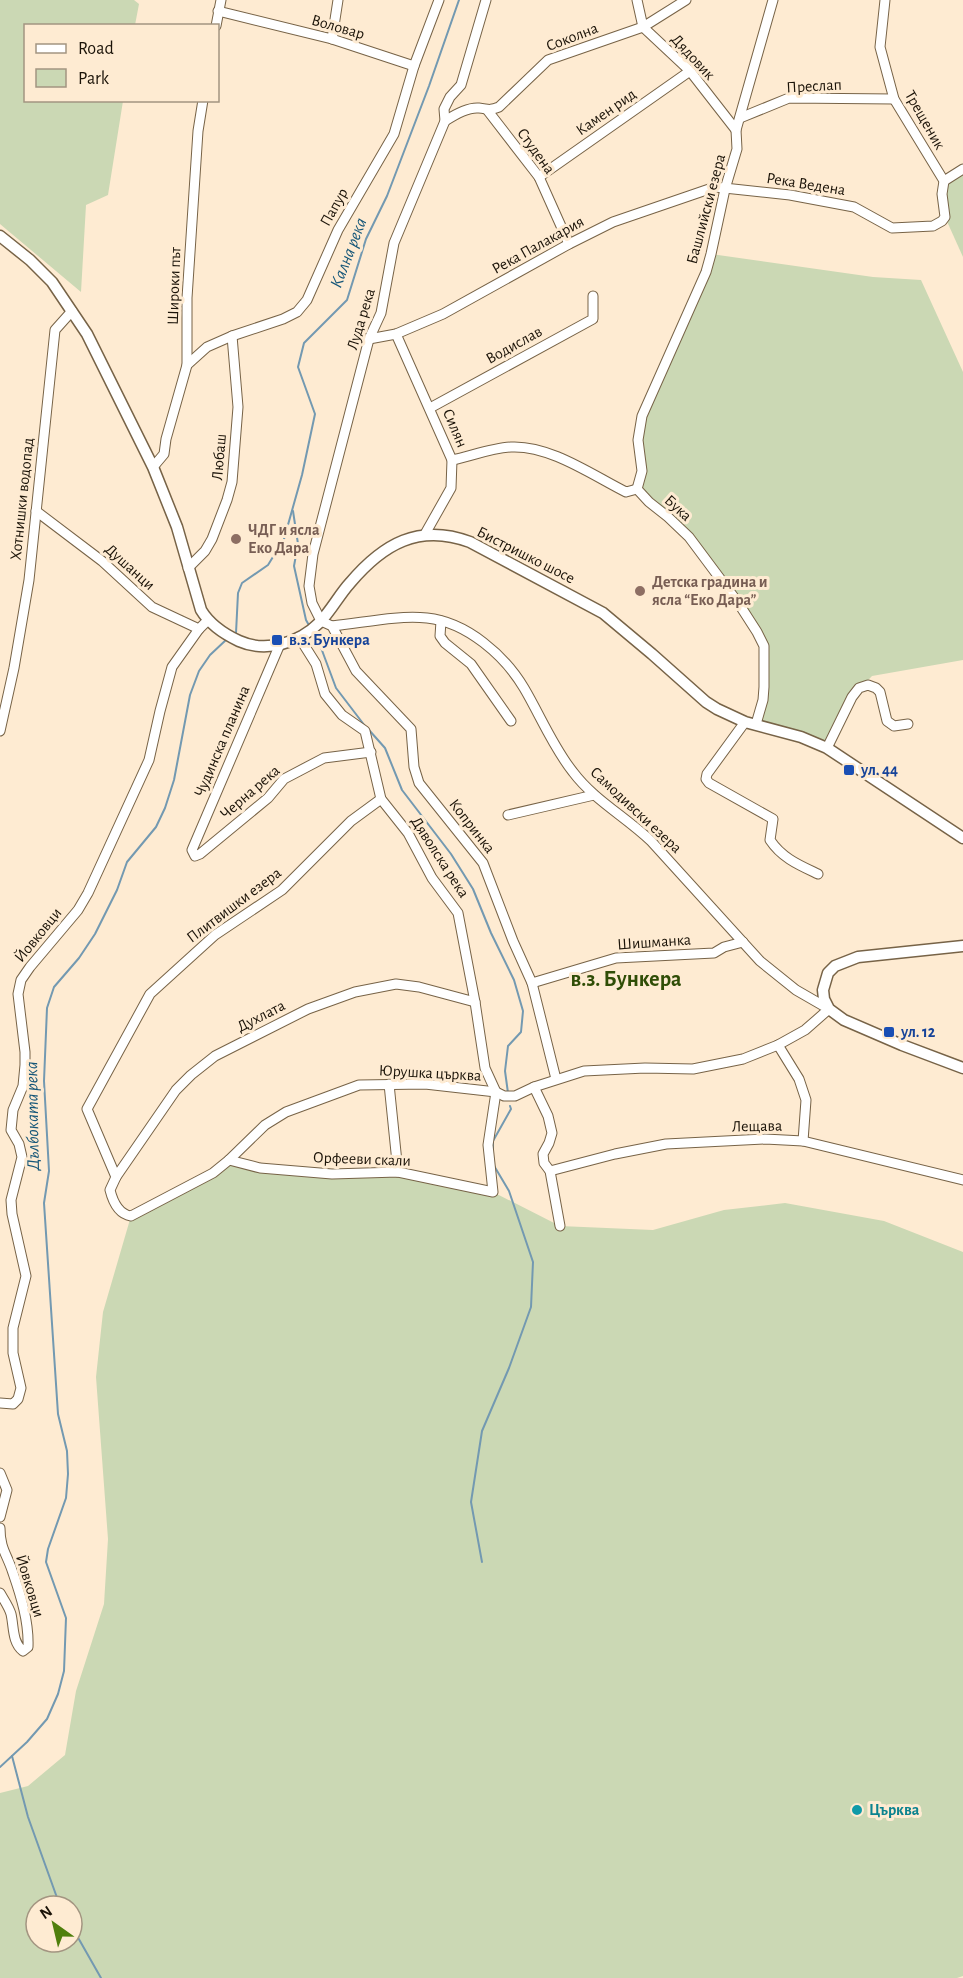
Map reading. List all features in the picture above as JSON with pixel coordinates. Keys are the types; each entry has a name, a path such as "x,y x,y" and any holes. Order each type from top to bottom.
{"street":[{"path":"216,24 221,0"},
{"path":"332,39 338,0"},
{"name":"Папур","path":"187,365 207,346 283,319 297,312 307,300 338,230 394,134 414,66 439,0"},
{"name":"Луда река","path":"326,624 312,603 309,586 313,554 369,339 381,313 394,243 445,121 444,109 450,97 461,85 486,0"},
{"path":"637,0 643,27"},
{"name":"Соколна","path":"489,111 499,107 548,60 643,27 686,0"},
{"name":"Башлийски езера","path":"637,489 642,471 638,440 642,416 706,272 725,189 737,149 736,130 773,0"},
{"name":"Трещеник","path":"885,0 880,47 894,99 944,181"},
{"name":"Воловар","path":"218,11 332,39 414,66"},
{"name":"Дядовик","path":"643,27 690,71 736,130"},
{"name":"Камен рид","path":"539,177 690,71"},
{"name":"Преслап","path":"740,118 789,98 894,99"},
{"name":"Широки път","path":"153,467 164,454 166,439 187,365 187,298 198,131 203,102"},
{"path":"445,121 454,114 477,108 489,111"},
{"name":"Студена","path":"489,111 539,177 569,244"},
{"path":"944,181 963,169"},
{"name":"Река Ведена","path":"725,189 790,195 854,207 892,228 933,226 942,221 945,217 942,194 944,181"},
{"name":"Река Палакария","path":"369,339 396,334 443,314 569,244 623,219 715,187 725,189"},
{"path":"0,236 30,260 52,282 87,334 153,467 177,527 203,625"},
{"name":"Водислав","path":"430,408 593,319 593,296"},
{"name":"Хотнишки водопад","path":"0,731 25,602 55,330 72,311"},
{"name":"Силян","path":"396,334 452,460 451,488 425,534"},
{"name":"Любаш","path":"188,568 205,551 212,539 232,482 238,407 232,336"},
{"path":"452,460 510,447 528,448 551,454 626,492 637,489"},
{"name":"Бука","path":"637,489 688,537 739,604 761,639 764,646 763,700 751,723"},
{"name":"Душанци","path":"36,511 102,561 152,607 203,625"},
{"name":"Бистришко шосе","path":"203,625 253,646 268,647 280,644 326,624 350,583 369,562 387,548 406,539 425,534 441,534 470,542 586,603 620,627 706,702 729,716 801,736 827,748 963,838"},
{"name":"Самодивски езера","path":"326,624 424,617 441,621 466,632 493,651 523,686 571,770 594,795 651,841 760,961 796,990 830,1009"},
{"path":"441,621 440,636 445,643 471,664 511,721"},
{"name":"Копринка","path":"326,624 356,671 411,729 414,767 419,783 483,863 532,983 556,1079"},
{"name":"Йовковци","path":"0,1403 13,1404 18,1400 21,1388 13,1353 13,1328 26,1276 10,1200 22,1157 19,1144 11,1130 13,1110 23,1086 25,1065 18,994 21,980 78,910 88,893 149,760 172,667 203,625"},
{"name":"Дяволска река","path":"299,637 316,664 325,694 342,715 365,731 381,799 408,833 432,878 458,913 485,1068 496,1092"},
{"name":"Чудинска планина","path":"192,850 280,644"},
{"path":"827,748 859,687 868,685 880,692 888,721 894,726 908,724"},
{"path":"751,723 707,774 706,779 709,783 773,819 770,840 777,851 785,858 818,874"},
{"name":"Черна река","path":"192,850 195,856 200,854 268,798 284,779 324,758 371,752"},
{"path":"508,814 594,795"},
{"name":"Плитвишки езера","path":"116,1177 87,1110 150,994 214,935 282,890 351,821 381,799"},
{"name":"Шишманка","path":"532,983 616,958 714,953 724,947 743,942"},
{"path":"963,946 858,957 845,961 828,973 823,990 824,999 830,1009 844,1020 963,1068"},
{"name":"Духлата","path":"116,1177 176,1090 191,1075 216,1056 308,1009 355,992 396,984 419,987 475,1002"},
{"name":"Юрушка църква","path":"116,1177 111,1190 112,1198 119,1211 131,1216 213,1173 265,1125 286,1112 359,1085 425,1084 514,1096 556,1079 584,1071 645,1068 693,1069 743,1059 778,1045 805,1030 830,1009"},
{"path":"778,1045 799,1079 806,1100 803,1141"},
{"path":"389,1084 398,1172"},
{"path":"534,1087 548,1116 552,1133 543,1154 544,1163 550,1171 560,1226"},
{"name":"Орфееви скали","path":"229,1160 260,1168 332,1174 398,1172 493,1192 488,1145 496,1092"},
{"name":"Лещава","path":"550,1171 615,1154 666,1144 765,1139 803,1141 963,1180"},
{"path":"0,1473 7,1490 0,1517"},
{"name":"Йовковци","path":"0,1528 0,1544 13,1571 26,1616 28,1647 22,1651 15,1640 11,1613 0,1593"}],"green space":[{"path":"0,0 134,0 139,4 135,24 24,24 24,102 123,102 108,195 86,205 81,292 0,224"},
{"path":"963,169 963,257 945,217 944,181"},
{"path":"711,254 873,277 921,280 963,372 963,660 872,676 852,697 827,748 756,724 764,646 702,554 637,489 642,416"},
{"path":"229,1160 260,1168 398,1172 493,1192 560,1226 653,1230 724,1210 785,1203 884,1221 963,1252 963,1976 957,1978 0,1978 0,1793 28,1786 65,1755 76,1691 104,1604 108,1539 96,1377 103,1312 131,1216"}],"waterway":[{"name":"Кална река","path":"234,634 236,633 238,593 242,583 268,565 284,539 302,475 315,414 298,367 304,343 347,300 366,239 387,196 459,0"},
{"path":"293,511 298,544 294,566 306,620 310,627"},
{"path":"313,632 336,688 365,726"},
{"name":"Дълбоката река","path":"0,1767 27,1742 47,1719 58,1694 64,1671 66,1618 46,1562 48,1549 66,1498 68,1474 67,1451 58,1414 44,1203 49,1171 44,1081 47,1008 54,987 79,958 95,934 117,890 127,862 156,827 174,780 190,695 199,671 210,655 227,639"},
{"path":"369,730 385,748 402,790 451,854 473,889 514,980 523,1011 521,1032 508,1046 505,1071 508,1093"},
{"path":"493,1150 493,1141 511,1109 510,1106"},
{"path":"482,1562 471,1502 482,1431 509,1368 531,1307 533,1262 509,1191 493,1164"},
{"path":"12,1756 28,1817 56,1894"},
{"path":"84,1948 101,1978"}],"place":[{"name":"ЧДГ и ясла Еко Дара","path":"236,539"},
{"name":"Детска градина и ясла “Еко Дара”","path":"640,591"},
{"name":"в.з. Бункера","path":"277,640"},
{"name":"ул. 44","path":"849,770"},
{"name":"ул. 12","path":"889,1032"},
{"name":"Църква","path":"857,1810"}],"district":[{"name":"в.з. Бункера","path":"626,979"}]}
